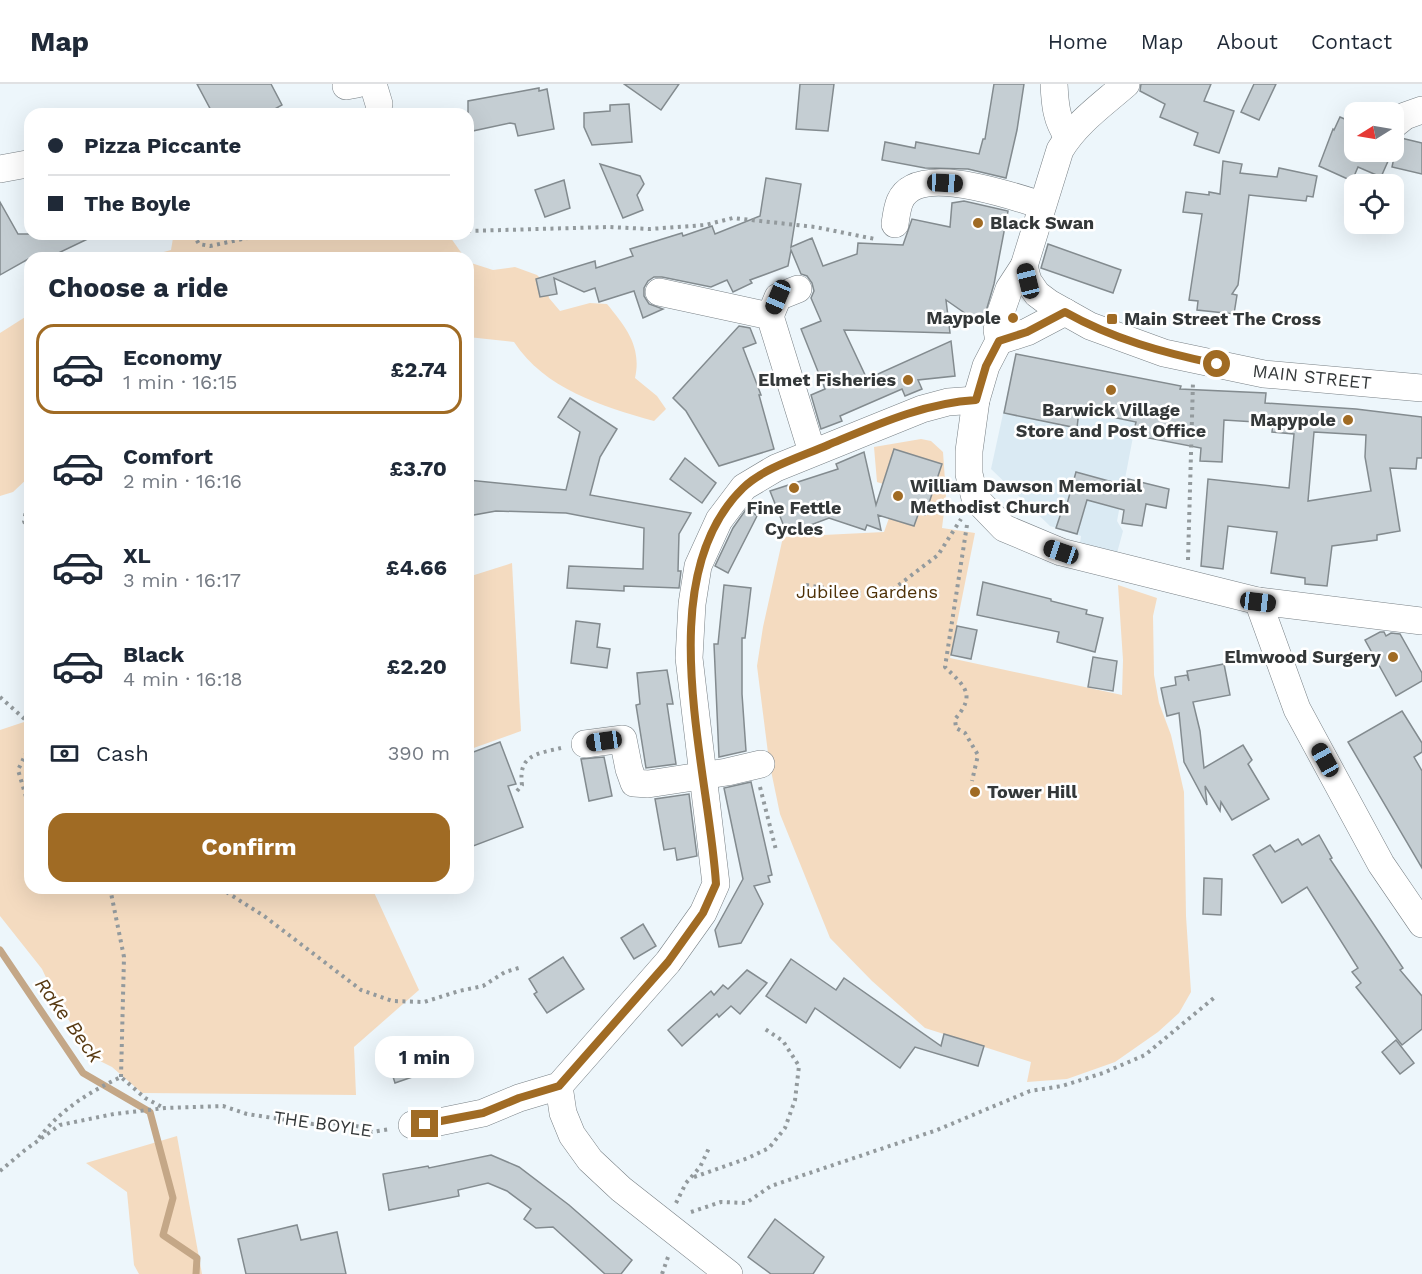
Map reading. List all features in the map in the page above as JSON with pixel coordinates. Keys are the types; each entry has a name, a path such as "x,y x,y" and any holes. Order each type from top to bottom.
{"street":[{"path":"1054,84 1056,110 1064,144"},
{"path":"1126,84 1084,118 1064,144 1041,205 1024,266 1009,289 997,330 999,341 986,366 976,400 969,451 969,474 975,498 1004,528 1025,539 1061,552 1258,602 1422,621"},
{"path":"1404,117 1422,110"},
{"path":"0,169 24,165"},
{"path":"895,224 900,200 906,193 932,182 984,188 1041,205"},
{"name":"MAIN STREET","path":"1024,266 1028,281 1036,294 1090,326 1164,353 1264,374 1422,388"},
{"path":"798,289 778,297 770,316 812,452"},
{"path":"659,292 770,316"},
{"path":"999,341 1027,332 1065,312"},
{"path":"412,1125 483,1113 519,1098 559,1086 668,962 703,913 716,884 689,658 692,604 698,566 719,520 744,487 776,468 812,452 922,409 948,402 976,400"},
{"path":"1258,602 1297,709 1381,864 1422,924"},
{"path":"585,744 623,739 634,783 648,784 758,764"},
{"path":"559,1086 563,1113 572,1135 590,1160 668,1227 729,1274"}],"path":[{"path":"474,231 657,229 705,225 733,218 814,227 873,239 887,238 895,224"},
{"path":"197,240 199,244 210,246 238,240"},
{"path":"1188,585 1194,359"},
{"path":"806,585 883,597 938,555 975,498"},
{"path":"972,781 978,756 964,733 956,728 956,718 964,709 968,696 966,688 945,667 966,532 975,498"},
{"path":"0,697 24,719"},
{"path":"517,791 522,785 523,763 532,756 585,744"},
{"path":"24,758 18,770 24,790"},
{"path":"758,764 777,850"},
{"path":"111,894 124,957 121,1077 145,1098 165,1108"},
{"path":"229,894 264,916 361,990 392,1001 424,1002 483,986 505,972 522,967"},
{"path":"668,1227 681,1214 721,1202 746,1203 771,1186 822,1167 937,1130 1030,1092 1062,1086 1103,1073 1145,1055 1215,997"},
{"path":"668,1227 679,1194 686,1183 694,1177 769,1148 785,1128 795,1100 799,1066 783,1041 765,1029"},
{"path":"0,1171 36,1142 51,1122 92,1092 121,1077"},
{"name":"THE BOYLE","path":"36,1142 60,1125 165,1108 223,1106 247,1114 313,1124 341,1123 361,1126 372,1132 412,1125"},
{"path":"694,1177 710,1146"}],"shaded area":[{"path":"1016,354 1144,379 1117,521 1123,531 1117,553 1080,543 1081,536 1050,526 991,469"}],"green space":[{"path":"173,240 452,240 461,252 164,252 171,250"},
{"path":"474,264 493,270 515,267 537,275 546,284 549,298 560,311 590,303 607,304 631,338 637,367 635,378 657,396 666,409 654,421 576,394 542,372 514,342 474,338"},
{"path":"24,318 24,482 13,492 0,496 0,333"},
{"name":"Jubilee Gardens","path":"921,439 931,441 943,452 946,495 942,528 975,533 950,658 1122,695 1123,660 1118,585 1157,598 1153,616 1154,675 1159,703 1171,735 1184,792 1186,916 1191,992 1179,1013 1158,1032 1115,1062 1067,1079 1027,1082 1031,1062 925,1028 872,981 830,938 780,814 769,761 757,666 763,627 783,537 884,532 889,518 914,526 919,512 925,515 942,464 894,449 883,484 877,482 874,447"},
{"path":"512,563 521,731 474,748 474,575"},
{"path":"24,722 24,894 375,894 419,990 354,1047 356,1095 142,1093 112,1067 94,1058 60,1007 42,969 0,916 0,730"},
{"path":"177,1136 202,1274 139,1274 134,1265 127,1192 86,1163"}],"building":[{"path":"197,84 271,84 282,105 277,108 210,108"},
{"path":"624,84 679,84 661,110"},
{"path":"800,84 834,84 828,131 796,129"},
{"path":"994,84 1024,84 1006,178 968,169 925,168 882,160 885,142 915,148 916,142 979,154 983,139 985,139"},
{"path":"1141,84 1211,84 1204,101 1234,111 1219,153 1194,145 1198,133 1160,117 1165,104 1140,91"},
{"path":"1254,84 1276,84 1259,120 1241,112"},
{"path":"539,88 539,91 547,89 554,129 518,136 515,124 510,123 474,131 474,108 468,108 468,101"},
{"path":"629,104 632,142 592,145 584,127 584,113 610,111 610,105"},
{"path":"1340,117 1344,119 1344,162 1388,162 1382,174 1374,174 1358,167 1355,174 1344,174 1344,177 1319,166"},
{"path":"1404,139 1422,143 1422,174 1392,167 1393,162 1404,162"},
{"path":"1223,161 1242,164 1240,173 1277,177 1279,168 1317,176 1313,197 1307,196 1306,201 1249,195 1238,285 1232,294 1237,295 1234,314 1197,310 1198,301 1189,300 1202,214 1183,212 1186,192 1220,194"},
{"path":"600,164 640,176 644,184 637,195 643,210 623,218"},
{"path":"766,178 801,184 791,247 812,238 823,266 857,254 858,243 903,245 912,219 950,227 952,203 964,201 1008,211 994,284 982,325 946,300 950,333 844,330 867,379 951,341 955,376 918,380 922,389 905,396 902,389 840,416 842,421 821,429 811,395 825,389 801,329 821,321 811,298 814,291 812,283 807,276 801,274 791,250 788,266 750,280 752,283 733,292 727,280 711,287 654,277 644,288 644,296 649,304 663,309 643,318 634,291 599,302 595,288 584,292 554,278 557,294 540,297 536,279 595,261 596,268 633,256 630,249 712,226 715,234 760,216"},
{"path":"564,180 570,208 545,217 535,190"},
{"path":"0,202 18,234 24,234 24,240 86,240 60,252 24,252 24,261 0,275"},
{"path":"1048,244 1121,270 1113,293 1041,268"},
{"path":"739,326 750,328 756,343 743,348 761,395 759,395 774,449 719,466 686,411 673,398"},
{"path":"1016,354 1181,386 1180,389 1266,393 1265,403 1356,409 1422,417 1422,458 1417,458 1416,469 1390,468 1400,531 1377,535 1377,540 1332,546 1327,586 1305,584 1305,578 1271,573 1277,532 1228,526 1223,569 1201,566 1208,479 1289,488 1294,434 1272,432 1273,423 1224,420 1222,462 1200,461 1201,448 1133,435 1136,422 1079,410 1077,428 1004,413","holes":["1314,432 1366,435 1365,457 1371,491 1308,501"]},
{"path":"570,398 617,429 600,457 590,495 691,513 679,534 678,571 681,571 679,588 624,586 624,591 567,588 569,566 643,569 644,528 566,513 496,511 474,515 474,481 566,490 580,432 558,417"},
{"path":"894,449 942,464 925,515 919,512 914,526 878,515 881,530 867,525 865,530 829,518 800,529 798,524 785,529 770,491 838,469 836,464 864,452 876,505"},
{"path":"685,458 716,483 702,503 670,479"},
{"path":"1076,472 1127,486 1128,479 1169,489 1166,508 1146,504 1142,526 1122,523 1124,510 1087,500 1077,534 1056,528 1062,510 1065,511"},
{"path":"747,508 757,516 728,573 715,566 733,528"},
{"path":"983,582 1051,599 1051,601 1087,610 1086,614 1103,618 1095,652 1057,642 1059,632 977,615"},
{"path":"724,585 751,588 745,638 742,638 742,694 746,751 719,757 714,644 718,644"},
{"path":"576,621 600,624 597,647 610,649 607,668 571,663"},
{"path":"957,626 977,630 971,659 951,655"},
{"name":"Elmwood Surgery","path":"1384,632 1386,636 1391,633 1400,634 1422,673 1422,681 1396,696 1365,640"},
{"path":"1093,657 1117,661 1113,691 1088,687"},
{"path":"1224,664 1230,695 1193,702 1200,731 1204,768 1243,745 1252,760 1248,764 1269,799 1232,820 1221,802 1220,811 1205,786 1207,805 1184,762 1179,713 1167,716 1161,688 1176,685 1175,677 1187,675 1189,681 1187,671"},
{"path":"667,670 673,704 667,704 676,764 646,768 636,705 640,704 637,673"},
{"path":"1402,711 1422,743 1422,752 1414,757 1422,771 1422,868 1348,742"},
{"path":"500,742 516,784 508,786 523,827 474,846 474,752"},
{"path":"604,757 612,796 589,801 581,759"},
{"path":"751,782 772,875 768,876 770,882 754,886 763,904 741,943 719,947 715,930 743,879 724,788"},
{"path":"689,794 697,856 677,860 675,848 664,850 655,799"},
{"path":"1319,835 1332,858 1330,859 1403,968 1400,970 1422,996 1422,1029 1402,1045 1356,987 1361,983 1352,972 1358,968 1307,887 1282,903 1253,855 1270,845 1275,852 1298,839 1302,845"},
{"path":"1204,878 1222,879 1221,915 1203,914"},
{"path":"643,924 656,946 634,959 621,938"},
{"path":"563,957 584,989 547,1013 534,994 537,992 529,979"},
{"path":"791,959 836,990 844,978 941,1046 944,1034 984,1046 978,1066 915,1047 900,1068 815,1008 806,1023 766,996"},
{"path":"747,970 767,983 740,1014 731,1006 719,1017 717,1014 682,1046 668,1030 711,991 714,995 723,985 728,989"},
{"path":"431,1038 441,1067 395,1083 386,1054"},
{"path":"1396,1040 1414,1063 1400,1074 1382,1052"},
{"path":"491,1155 519,1167 569,1205 632,1260 621,1274 605,1274 553,1227 536,1228 524,1219 531,1209 507,1191 488,1183 458,1190 459,1196 389,1210 383,1174 428,1166 429,1168"},
{"path":"775,1219 824,1257 813,1274 771,1274 748,1257"},
{"path":"297,1225 301,1240 337,1232 346,1274 246,1274 238,1239"}],"waterway":[{"name":"Rake Beck","path":"0,950 83,1073 150,1112 173,1198 163,1235 197,1258 196,1274"}],"place":[{"name":"Black Swan","path":"978,223"},
{"name":"Maypole","path":"1013,318"},
{"name":"Main Street The Cross","path":"1112,319"},
{"name":"Elmet Fisheries","path":"908,380"},
{"name":"Barwick Village Store and Post Office","path":"1111,390"},
{"name":"Mapypole","path":"1348,420"},
{"name":"Fine Fettle Cycles","path":"794,488"},
{"name":"William Dawson Memorial Methodist Church","path":"898,496"},
{"name":"Elmwood Surgery","path":"1393,657"},
{"name":"Tower Hill","path":"975,792"}],"route":[{"path":"425,1124 483,1113 519,1098 559,1086 668,962 703,913 716,884 689,658 692,604 698,566 719,520 744,487 776,468 922,409 948,402 976,400 986,366 999,341 1027,332 1065,312 1090,326 1164,353 1217,364"}]}
